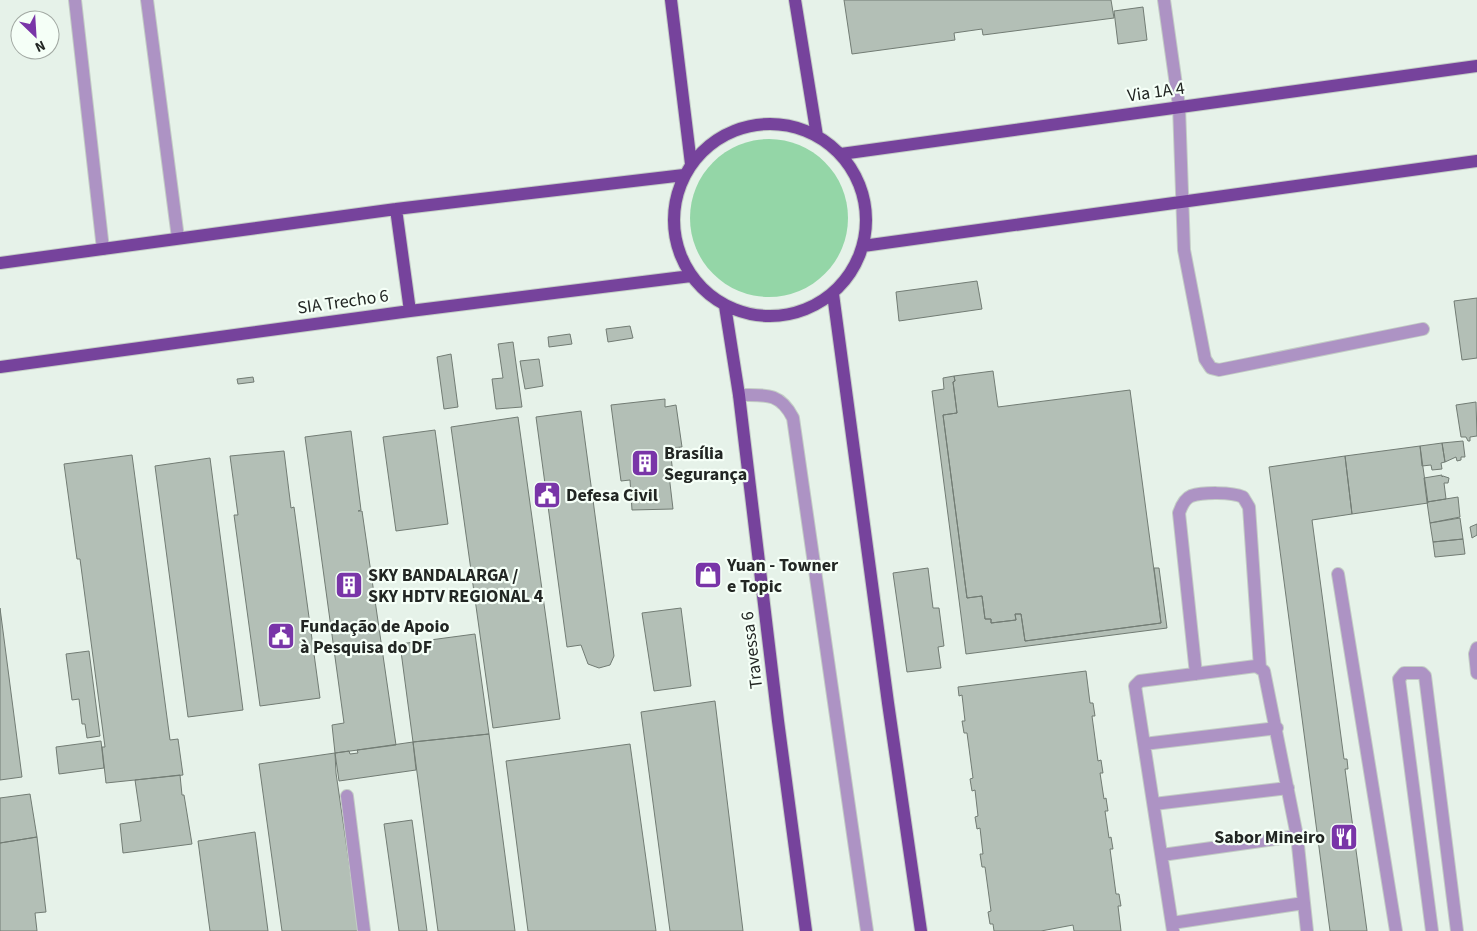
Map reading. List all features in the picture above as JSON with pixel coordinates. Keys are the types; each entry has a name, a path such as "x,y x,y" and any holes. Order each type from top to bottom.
{"main road":[{"path":"671,0 691,164"},
{"path":"795,0 818,136"},
{"name":"Via 1A 4","path":"840,154 1477,66"},
{"path":"784,124 818,136 840,154 859,182 866,214 863,246 851,272 833,294 808,309 781,316 752,315 725,306 706,293 690,276 678,252 673,227 675,200 684,175 691,164 717,140 749,126 784,124"},
{"path":"863,246 1477,161"},
{"path":"0,263 396,208 684,175"},
{"path":"396,208 410,311"},
{"name":"SIA Trecho 6","path":"0,367 410,311 690,276"},
{"path":"833,294 886,694 921,931"},
{"name":"Travessa 6","path":"725,306 739,395 778,721 806,931"}],"lane":[{"path":"75,0 103,249"},
{"path":"147,0 178,238"},
{"path":"1164,0 1179,106 1184,250 1205,359 1211,368 1219,370 1422,329"},
{"path":"739,395 764,395 779,399 788,408 793,418 867,931"},
{"path":"1196,674 1179,513 1182,503 1190,496 1233,492 1243,497 1249,507 1260,668"},
{"path":"1338,574 1396,931"},
{"path":"1477,648 1475,654 1477,673"},
{"path":"1304,903 1173,927 1135,686 1137,683 1256,666 1264,671 1277,728 1297,836 1307,931"},
{"path":"1432,931 1399,679 1404,673 1422,673 1425,676 1457,931"},
{"path":"1144,744 1277,728"},
{"path":"1154,804 1288,788"},
{"path":"348,796 364,931"},
{"path":"1162,855 1297,836"}],"green space":[{"path":"769,139 799,145 825,162 842,188 848,218 842,248 825,274 799,291 769,297 739,291 713,274 696,248 690,218 696,188 713,162 739,145"}],"building":[{"path":"844,0 1111,0 1114,18 983,35 982,29 954,33 955,40 852,54"},
{"path":"1143,7 1147,40 1118,44 1114,11"},
{"path":"977,281 982,309 899,321 896,292"},
{"path":"1477,298 1477,358 1462,360 1454,301"},
{"path":"630,326 633,338 608,342 606,329"},
{"path":"570,334 572,344 549,347 548,337"},
{"path":"513,342 522,407 496,409 492,379 503,378 498,344"},
{"path":"451,354 458,407 444,409 437,357"},
{"path":"539,359 543,386 525,389 520,361"},
{"path":"993,371 998,407 1130,390 1161,623 1025,641 1021,614 1015,614 1016,620 991,623 991,619 985,619 982,596 967,598 943,415 957,413 954,376"},
{"path":"954,376 957,413 943,415 967,598 982,596 985,619 991,619 991,623 1016,620 1015,614 1021,614 1025,641 1161,623 1154,568 1159,568 1167,628 966,654 932,391 944,389 943,378"},
{"path":"253,377 254,382 238,384 237,379"},
{"name":"Brasília Segurança","path":"665,399 665,407 676,405 682,447 670,448 673,474 669,475 673,509 632,510 630,480 621,481 611,405"},
{"path":"1476,402 1477,436 1470,437 1470,441 1468,441 1466,437 1461,437 1456,405"},
{"path":"581,411 614,656 610,665 599,668 588,664 581,645 567,647 536,417"},
{"path":"518,417 560,719 493,728 451,427"},
{"path":"435,430 448,524 396,531 383,437"},
{"name":"SKY BANDALARGA / SKY HDTV REGIONAL 4","path":"351,431 361,510 358,511 362,511 396,745 335,753 332,725 344,723 305,437"},
{"path":"1463,441 1465,457 1461,457 1461,460 1457,461 1456,457 1445,462 1442,443"},
{"path":"1442,443 1445,462 1441,463 1442,469 1432,470 1431,465 1422,466 1420,446"},
{"path":"1420,446 1428,503 1352,514 1345,456"},
{"name":"Fundação de Apoio à Pesquisa do DF","path":"284,451 291,508 294,507 320,698 260,706 234,515 238,515 230,456"},
{"path":"132,455 170,740 178,739 183,775 106,783 102,747 105,747 80,559 77,559 64,464"},
{"path":"1345,456 1352,514 1312,520 1344,759 1347,759 1348,769 1345,769 1367,931 1330,931 1269,467"},
{"path":"210,458 243,710 188,717 155,466"},
{"path":"1442,475 1442,477 1449,478 1448,483 1444,483 1446,499 1427,502 1424,478"},
{"path":"1458,497 1460,517 1430,523 1427,502"},
{"path":"1460,518 1463,539 1433,542 1430,523"},
{"path":"1477,524 1477,535 1472,538 1470,527"},
{"path":"1463,539 1465,554 1435,557 1433,542"},
{"path":"928,568 933,608 939,608 944,646 938,647 941,668 907,672 893,573"},
{"path":"0,608 22,777 0,780"},
{"path":"681,608 691,686 654,691 642,613"},
{"path":"475,634 489,734 413,742 400,644"},
{"path":"89,651 100,736 87,738 85,724 82,724 79,699 72,700 66,654"},
{"path":"1086,671 1090,703 1093,703 1095,716 1092,716 1098,761 1101,760 1103,773 1100,773 1108,811 1105,811 1109,838 1111,837 1113,849 1110,849 1116,894 1119,894 1121,906 1118,906 1121,931 1074,931 1073,925 1041,931 994,931 993,924 990,924 988,912 991,911 985,867 982,867 980,854 983,854 980,828 977,829 975,817 978,816 975,790 972,791 970,779 973,778 967,733 964,733 962,721 965,721 962,695 959,696 958,687"},
{"path":"715,701 743,931 670,931 641,712"},
{"path":"489,734 515,931 438,931 413,742"},
{"path":"101,741 104,768 59,774 56,747"},
{"path":"413,742 416,770 339,781 335,753 349,751 350,754 358,753 357,750"},
{"path":"630,744 656,931 528,931 506,761"},
{"path":"335,753 336,773 359,931 282,931 259,764"},
{"path":"180,775 192,844 123,853 120,824 141,821 135,780"},
{"path":"30,794 37,837 0,843 0,798"},
{"path":"412,820 427,931 399,931 384,824"},
{"path":"255,832 268,931 210,931 198,841"},
{"path":"37,837 46,912 35,913 37,931 0,931 0,843"}],"place":[{"name":"Brasília Segurança","path":"645,463"},
{"name":"Defesa Civil","path":"547,495"},
{"name":"Yuan - Towner e Topic","path":"708,575"},
{"name":"SKY BANDALARGA / SKY HDTV REGIONAL 4","path":"349,585"},
{"name":"Fundação de Apoio à Pesquisa do DF","path":"281,636"},
{"name":"Sabor Mineiro","path":"1344,837"}]}
